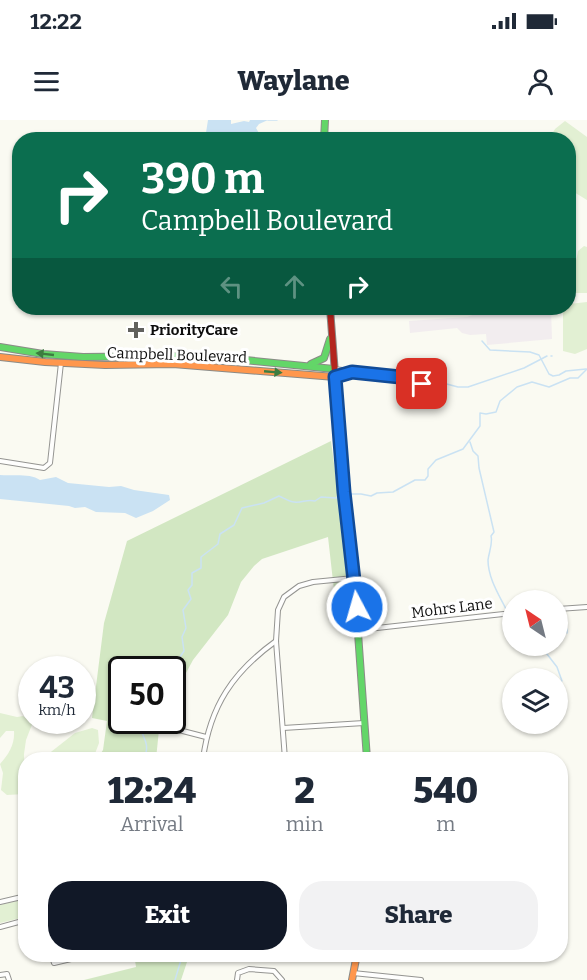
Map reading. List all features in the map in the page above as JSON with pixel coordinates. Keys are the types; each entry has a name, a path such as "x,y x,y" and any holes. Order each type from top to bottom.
{"main road":[{"path":"331,315 344,492 354,578 366,752"},
{"path":"300,366 315,364 324,358 332,333"},
{"name":"Campbell Boulevard","path":"0,347 43,354 83,357 225,358 334,369"},
{"name":"Campbell Boulevard","path":"0,357 105,365 173,364 335,377"},
{"path":"353,977 356,962"}],"street":[{"path":"0,462 44,468 50,463 61,363"},
{"name":"Campbell Boulevard","path":"334,369 400,377 429,386"},
{"name":"Campbell Boulevard","path":"335,377 352,372"},
{"path":"285,752 276,641 278,610 281,602 288,594 305,584 354,578"},
{"path":"568,608 587,607"},
{"name":"Mohrs Lane","path":"358,630 502,615"},
{"path":"204,752 206,737 226,688 258,655 276,641"},
{"path":"283,728 364,723"},
{"path":"186,732 206,737"},
{"path":"0,902 18,898"},
{"path":"0,927 18,922"},
{"path":"237,980 238,973 249,969 274,971 282,980"},
{"path":"0,975 7,974 9,980"},
{"path":"353,977 421,980"}],"shaded area":[{"path":"472,315 551,315 552,339 487,345 486,334 470,335 462,333 457,328 410,333 409,321"}],"green space":[{"path":"565,121 587,137 587,200 576,193 576,132 553,132"},
{"path":"584,246 587,247 587,293 576,293 578,251"},
{"path":"587,302 587,349 575,354 563,351 563,315 576,315 576,303"},
{"path":"331,441 351,592 334,590 328,537 262,559 254,566 241,582 228,615 193,660 186,673 186,656 108,656 108,734 159,734 157,752 102,752 107,721 96,719 96,686 104,623 127,541"},
{"path":"0,713 18,717 18,734 28,734 24,752 18,752 18,794 7,795 1,790 3,773 0,764 11,749 14,740 14,731 6,731 0,738"},
{"path":"96,729 98,730 99,743 96,752 51,752 74,734 96,734"},
{"path":"18,901 18,919 0,923 0,905"},
{"path":"135,962 187,962 181,980 84,980 136,967"}],"water":[{"path":"208,120 231,120 231,124 250,120 268,120 259,124 256,128 258,132 206,132"},
{"path":"0,475 27,476 40,480 56,477 68,483 121,486 169,495 170,500 136,518 125,513 96,512 85,507 75,508 0,499"}],"waterway":[{"path":"268,120 277,120"},
{"path":"482,341 490,350 530,352 539,355 549,374 553,376 566,371 586,369"},
{"path":"431,389 434,384 443,383 468,387 524,368 547,356"},
{"path":"348,494 371,496 377,493 393,492 415,480 425,480 428,476 428,469 436,460 463,449 480,426 480,413 496,412 500,401 517,387 532,382 549,387 570,378 578,378 587,369"},
{"path":"470,442 473,451 478,456 494,532 491,536 488,560 490,573 502,601"},
{"path":"181,656 184,651 182,637 186,628 183,610 191,599 188,590 192,585 192,573 201,568 201,557 218,544 220,534 234,525 242,508 264,503 279,496 297,502 315,501 321,497 336,498 341,495"},
{"path":"548,656 557,668"},
{"path":"142,734 147,747 146,752"},
{"path":"175,980 180,962"}],"traffic: fast":[{"path":"324,132 325,120"},
{"path":"311,364 324,358 330,339"},
{"path":"0,347 43,354 83,357 225,358 334,369"},
{"path":"354,577 366,752"}],"traffic: slow":[{"path":"0,357 105,365 173,364 335,377"},
{"path":"352,980 355,962"}],"traffic: jam":[{"path":"331,315 344,492 354,577"}],"place":[{"name":"PriorityCare","path":"136,330"}],"route":[{"path":"357,607 344,492 335,377 352,372 400,377 422,384"}]}
